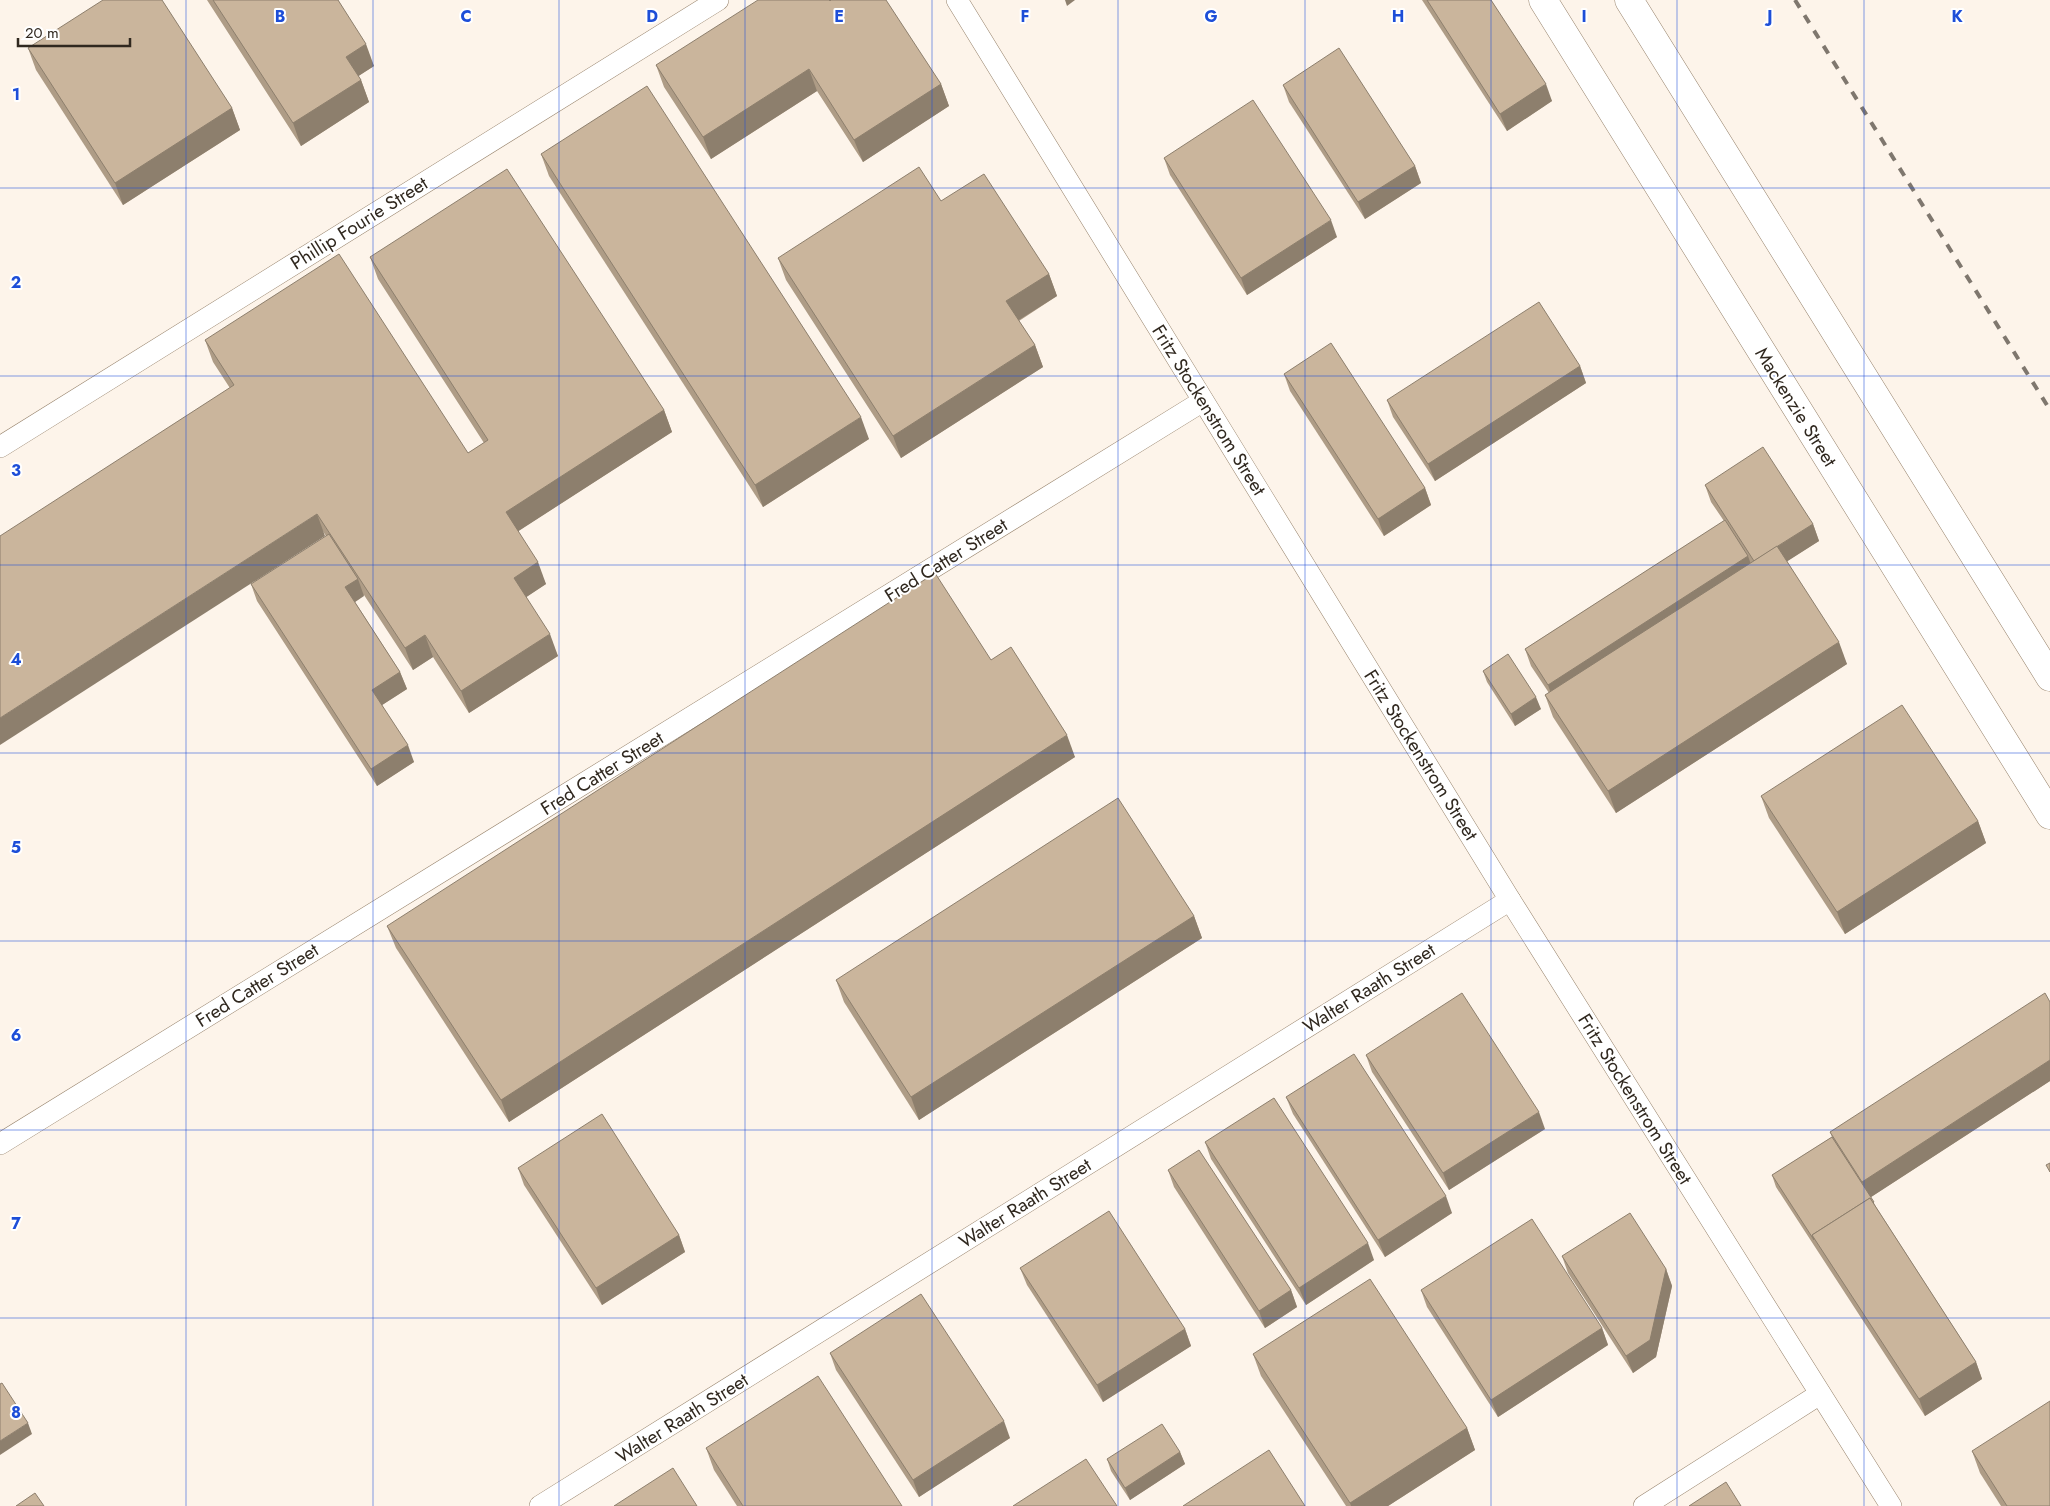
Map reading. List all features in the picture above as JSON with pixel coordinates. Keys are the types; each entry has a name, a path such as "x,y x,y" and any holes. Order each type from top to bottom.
{"street":[{"name":"Mackenzie Street","path":"1543,0 2046,801"},
{"path":"1629,0 2050,677"}],"lane":[{"name":"Phillip Fourie Street","path":"0,447 718,0"},
{"name":"Fritz Stockenstrom Street","path":"957,0 1510,900 1890,1506"},
{"name":"Fred Catter Street","path":"0,1144 1203,401"},
{"name":"Walter Raath Street","path":"540,1506 1510,900"},
{"path":"1644,1506 1820,1394"}],"building":[{"path":"103,0 162,0 232,108 115,183 28,48"},
{"path":"213,0 338,0 366,44 346,57 361,80 293,123"},
{"path":"758,0 886,0 941,84 854,140 809,69 703,137 656,65"},
{"path":"1427,0 1491,0 1546,84 1500,114"},
{"path":"1339,48 1415,166 1358,202 1283,85"},
{"path":"647,86 861,417 755,485 541,154"},
{"path":"1253,100 1331,220 1241,278 1164,158"},
{"path":"919,167 941,201 984,174 1049,274 1006,301 1035,345 893,436 778,258"},
{"path":"507,169 664,410 506,512 538,562 514,578 550,634 461,691 425,635 405,648 317,514 0,718 0,536 234,385 205,340 339,254 468,453 488,440 370,257"},
{"path":"1539,302 1580,366 1428,464 1387,400"},
{"path":"1331,343 1425,488 1378,519 1284,374"},
{"path":"1763,447 1813,524 1754,561 1705,485"},
{"path":"1725,520 1748,556 1548,685 1525,649"},
{"path":"329,534 358,579 345,587 400,672 372,690 408,745 371,769 251,584"},
{"path":"1777,546 1839,642 1608,791 1545,695"},
{"path":"935,573 991,660 1011,647 1067,735 501,1100 387,926"},
{"path":"1508,654 1536,697 1511,714 1483,671"},
{"path":"1902,705 1978,821 1837,912 1761,796"},
{"path":"1118,798 1194,916 911,1097 836,980"},
{"path":"1462,993 1539,1112 1443,1173 1366,1055"},
{"path":"2045,993 2050,1002 2050,1060 1862,1182 1830,1132"},
{"path":"1354,1054 1446,1196 1378,1240 1286,1097"},
{"path":"1274,1098 1368,1243 1299,1288 1205,1142"},
{"path":"602,1114 679,1235 596,1288 518,1168"},
{"path":"1832,1137 1874,1202 1870,1198 1812,1235 1814,1240 1772,1175"},
{"path":"1199,1150 1291,1290 1259,1311 1168,1170"},
{"path":"2050,1163 2050,1172 2046,1165"},
{"path":"1870,1198 1976,1362 1919,1399 1812,1235"},
{"path":"1109,1211 1185,1329 1097,1385 1020,1268"},
{"path":"1630,1213 1666,1269 1650,1340 1626,1356 1562,1256"},
{"path":"1532,1219 1602,1328 1491,1400 1421,1290"},
{"path":"1370,1279 1467,1428 1350,1503 1253,1354"},
{"path":"921,1294 1004,1421 913,1480 830,1353"},
{"path":"818,1376 902,1506 743,1506 706,1448"},
{"path":"2,1383 28,1423 0,1441 0,1384"},
{"path":"2050,1401 2050,1506 2007,1506 1972,1451"},
{"path":"1162,1424 1180,1452 1125,1488 1107,1459"},
{"path":"1269,1450 1305,1506 1183,1506"},
{"path":"1086,1459 1117,1506 1013,1506"},
{"path":"673,1468 697,1506 614,1506"},
{"path":"1726,1482 1741,1506 1689,1506"},
{"path":"35,1493 44,1506 16,1506"}],"railway":[{"path":"1795,0 2050,410"}]}
